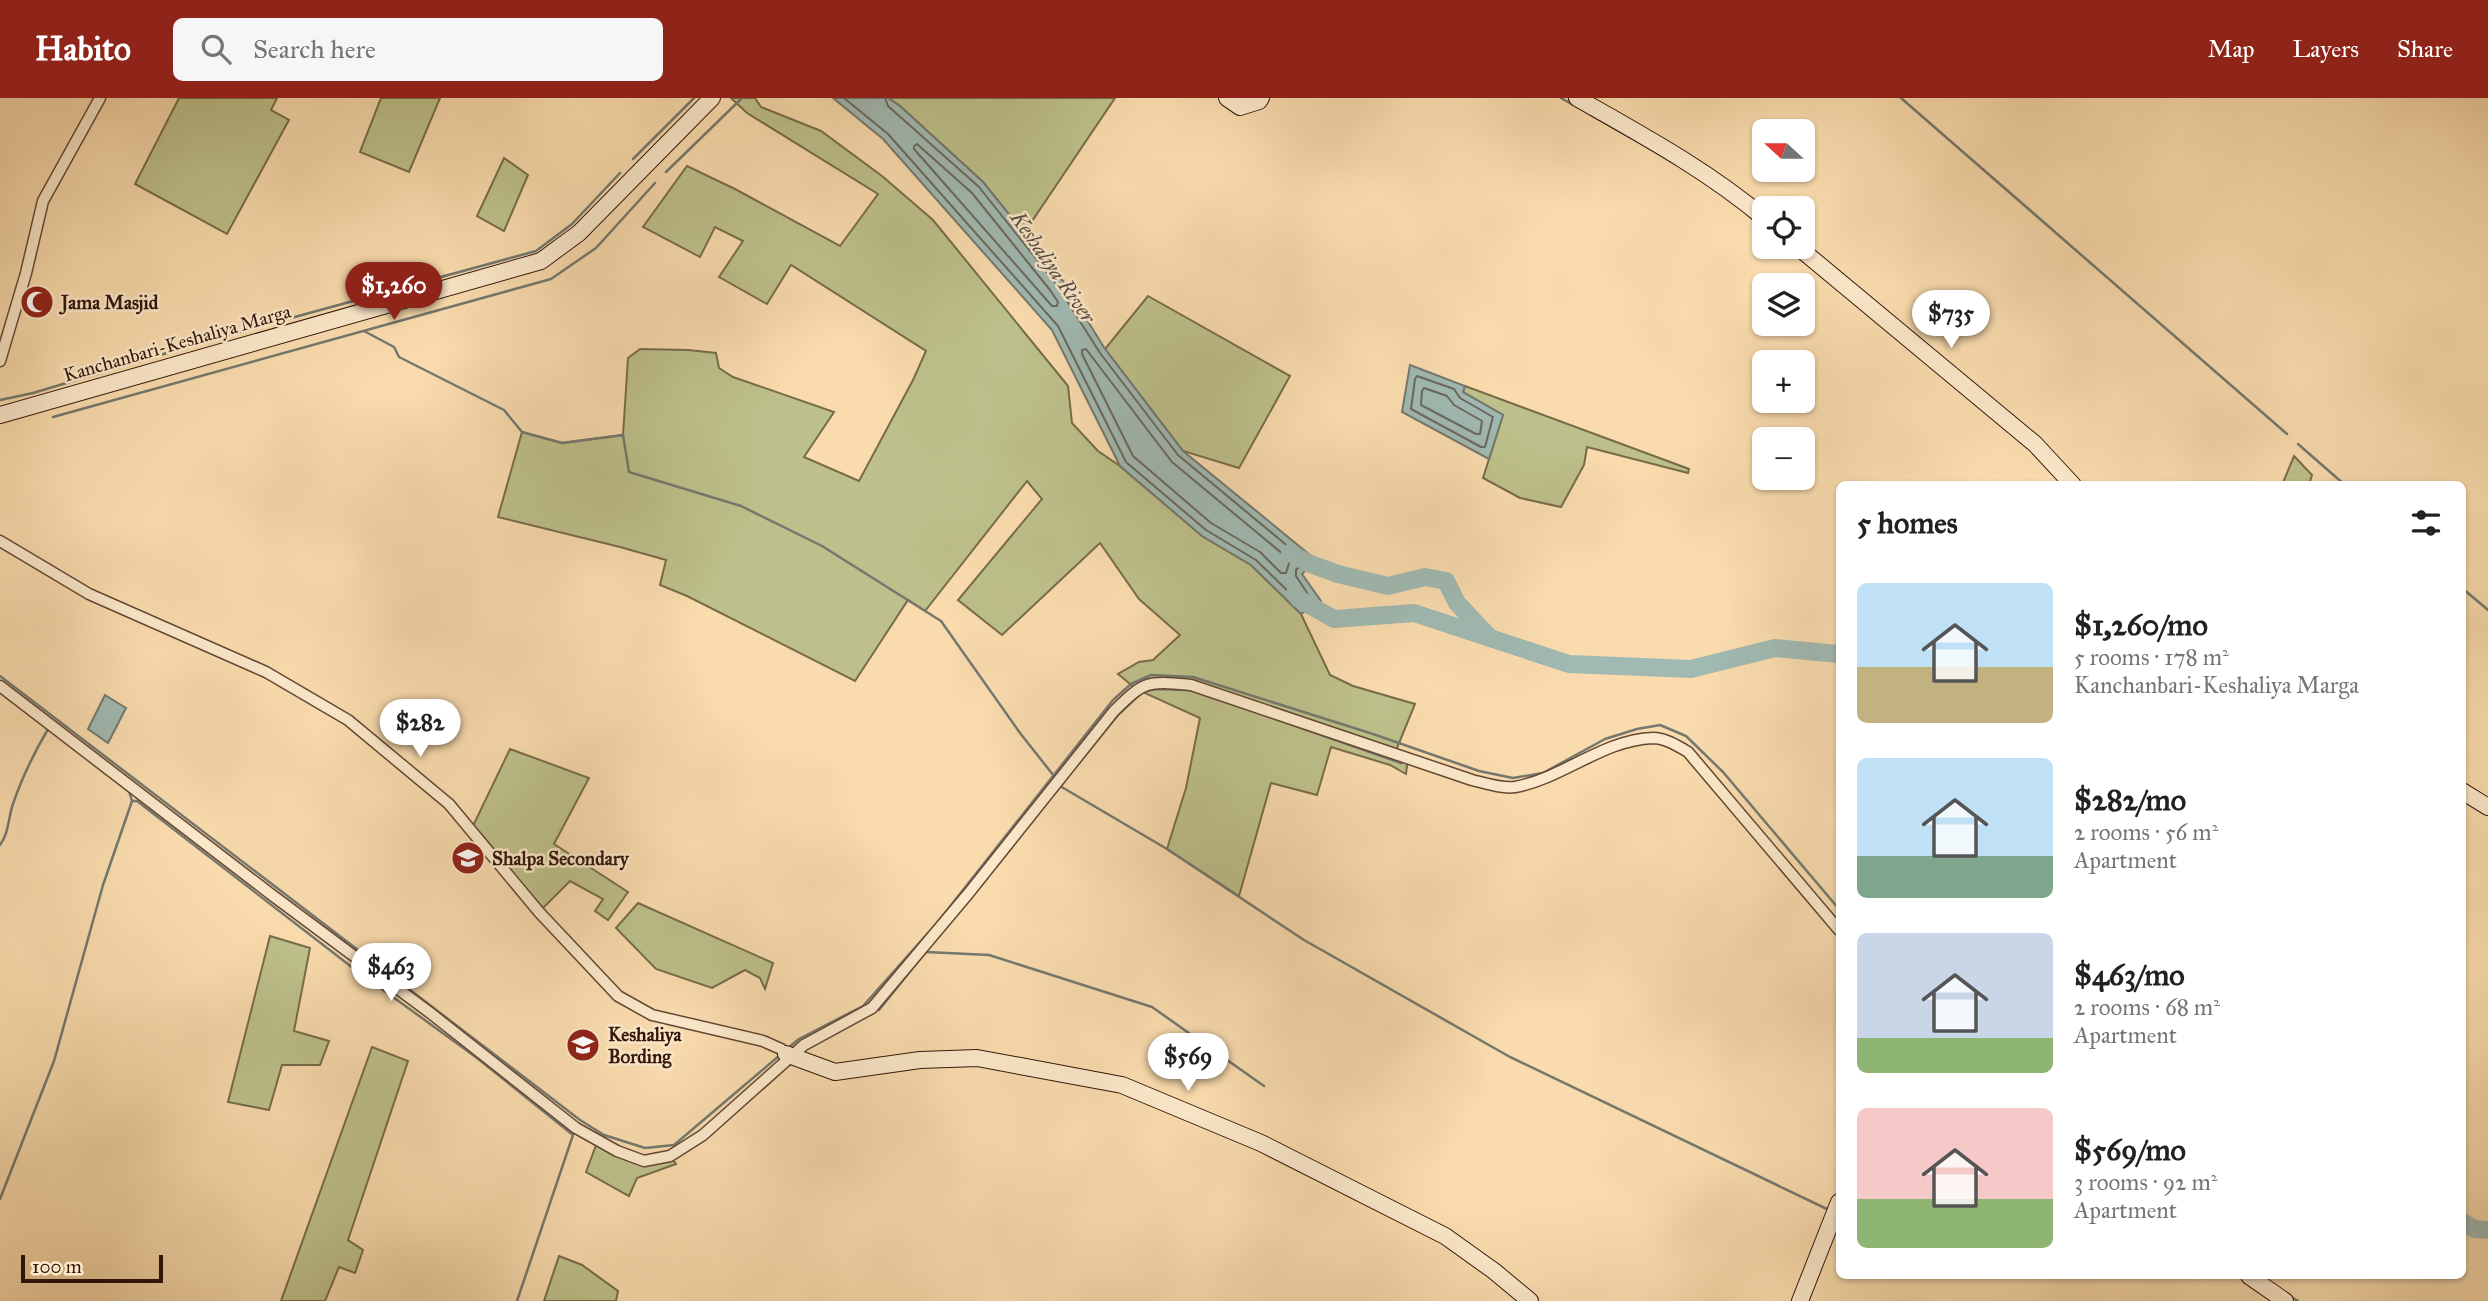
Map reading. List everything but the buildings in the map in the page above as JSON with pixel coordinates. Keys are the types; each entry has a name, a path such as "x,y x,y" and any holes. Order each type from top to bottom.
{"street":[{"path":"0,361 26,273 43,201 100,98"},
{"name":"Kanchanbari-Keshaliya Marga","path":"0,415 541,261 579,233 712,98"},
{"path":"1227,98 1240,107 1261,98"},
{"path":"1577,98 1692,164 1752,208"},
{"path":"1812,259 2035,444 2069,481"},
{"path":"0,541 89,594 265,672 348,720 449,804 539,912 618,996 652,1015 763,1041 835,1072 920,1060 977,1058 1122,1085 1261,1143 1445,1236 1530,1301"},
{"path":"0,686 429,1012 576,1128 617,1151 644,1161 670,1156 704,1135 786,1053 872,1008 968,894 1114,711 1136,689 1154,681 1191,685 1472,780 1511,788 1544,779 1610,747 1655,738 1672,743 1688,752 1836,926"},
{"path":"2466,793 2488,807"},
{"path":"1800,1301 1836,1210"},
{"path":"2253,1279 2285,1301"}],"green space":[{"path":"179,98 277,98 271,110 289,120 227,234 135,184"},
{"path":"381,98 440,98 409,172 360,152"},
{"path":"731,98 755,98 761,107 821,131 882,176 933,220 1068,386 1072,423 1098,451 1120,466 1202,536 1251,565 1301,614 1330,675 1353,686 1415,704 1395,753 1408,758 1406,774 1390,765 1331,747 1317,795 1271,783 1239,896 1167,849 1186,788 1200,718 1136,689 1118,674 1139,662 1153,660 1180,635 1139,599 1100,543 1002,635 958,600 1042,499 1027,481 925,611 908,600 855,681 660,585 666,560 498,517 522,432 562,443 623,435 628,358 640,349 716,353 719,368 733,377 834,412 804,457 859,481 926,351 791,265 767,304 719,277 743,241 715,227 700,257 643,227 687,166 840,246 878,194 747,113"},
{"path":"888,98 1115,98 1024,233 983,182"},
{"path":"504,158 528,175 504,231 477,216"},
{"path":"1148,296 1290,376 1239,468 1183,451 1105,349"},
{"path":"1465,386 1689,469 1688,473 1587,447 1584,465 1561,507 1520,498 1483,478 1503,415 1463,392"},
{"path":"2294,456 2312,475 2310,481 2284,481"},
{"path":"510,749 589,778 554,844 628,892 608,920 595,911 603,899 570,881 539,912 471,830"},
{"path":"638,903 773,963 765,989 760,978 745,970 712,988 656,969 616,928"},
{"path":"270,936 310,948 294,1031 329,1041 320,1065 282,1065 269,1110 228,1102"},
{"path":"372,1047 408,1061 348,1240 363,1250 355,1273 339,1267 325,1301 281,1301"},
{"path":"598,1140 644,1161 670,1156 676,1164 637,1178 629,1196 586,1172"},
{"path":"559,1256 582,1265 618,1291 616,1301 544,1301"}],"water":[{"path":"833,98 888,98 983,182 1063,281 1105,349 1183,451 1315,559 1302,574 1321,601 1301,614 1251,565 1202,536 1120,466 1052,330 883,139"},
{"path":"1410,365 1465,386 1463,392 1503,415 1489,459 1402,412"},
{"path":"105,695 126,708 108,743 88,729"}],"waterway":[{"path":"633,159 694,98"},
{"path":"666,172 742,98"},
{"path":"1561,98 1631,138"},
{"path":"1901,98 2287,434"},
{"path":"0,400 536,251 572,224 620,173"},
{"path":"53,417 551,279 596,248 655,183"},
{"path":"364,331 394,347 399,357 504,410 522,432 562,443 623,435 629,472 741,506 822,546 941,621 1020,733 1054,776"},
{"path":"2298,444 2340,481"},
{"name":"Keshaliya River","path":"1290,553 1338,574 1388,586 1425,577 1446,581 1457,603 1488,636"},
{"path":"2466,591 2488,610"},
{"name":"Keshaliya River","path":"1295,593 1299,599 1334,619 1414,613 1569,664 1691,669 1775,648 1836,654"},
{"path":"788,1048 799,1039 863,1006 937,923 1113,700 1131,684 1151,675 1193,677 1479,771 1513,778 1543,773 1605,739 1660,725 1686,736 1723,772 1836,905"},
{"path":"0,676 580,1120 604,1135 645,1148 674,1145 780,1055"},
{"path":"1146,691 1191,690"},
{"path":"1053,795 1118,715 1140,694"},
{"path":"1267,716 1401,763"},
{"path":"0,845 20,784 48,729"},
{"path":"1060,786 1167,849 1304,940 1510,1057 1829,1210"},
{"path":"0,1199 54,1061 103,885 132,801 129,791"},
{"path":"132,801 137,801 353,968 477,1058 573,1135 517,1301"},
{"path":"926,952 989,955 1152,1007 1264,1086"},
{"path":"879,1010 925,953"},
{"name":"Keshaliya River","path":"2466,1224 2475,1229 2488,1230"},
{"path":"2290,1296 2298,1301"}],"place":[{"name":"Jama Masjid","path":"37,302"},
{"name":"Shalpa Secondary","path":"468,858"},
{"name":"Keshaliya Bording","path":"583,1045"}]}
